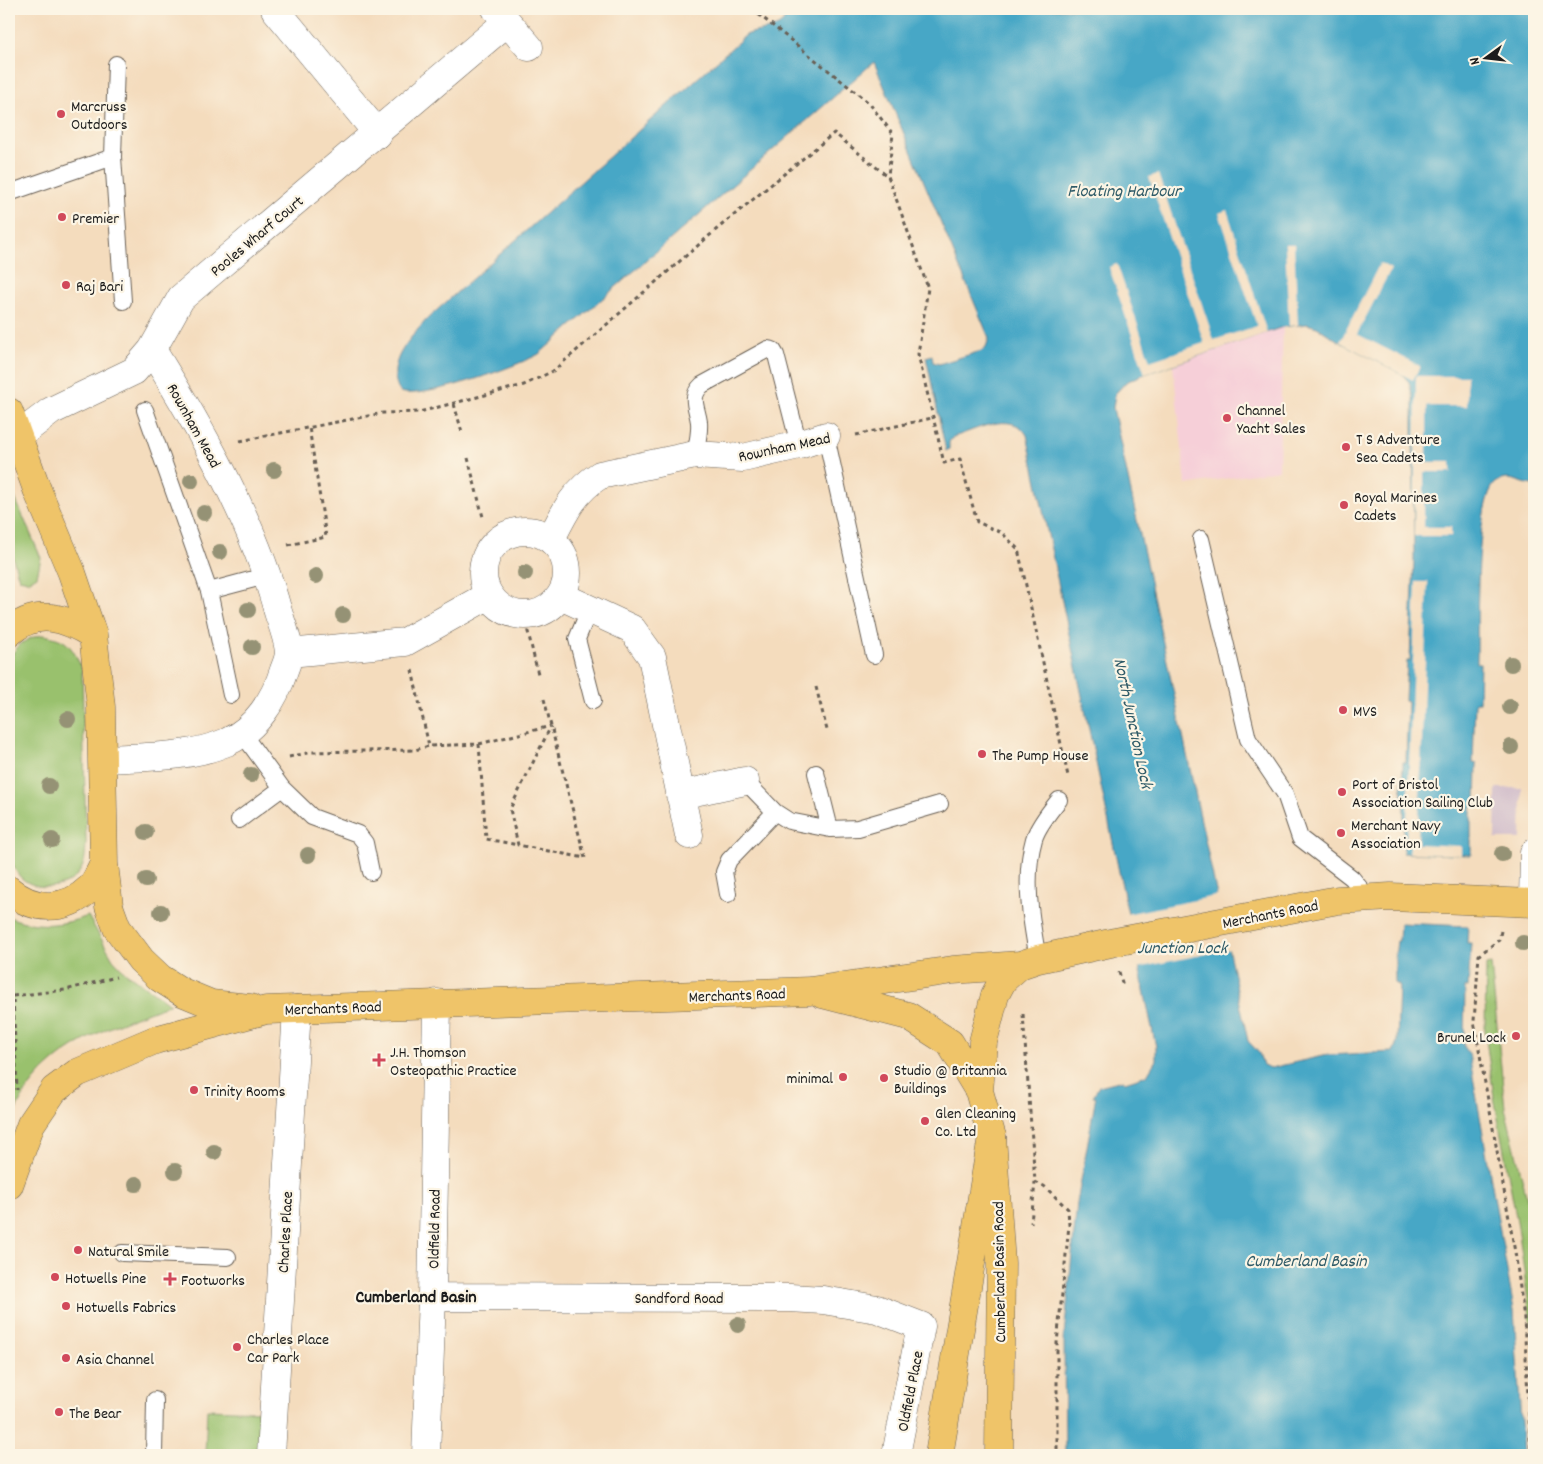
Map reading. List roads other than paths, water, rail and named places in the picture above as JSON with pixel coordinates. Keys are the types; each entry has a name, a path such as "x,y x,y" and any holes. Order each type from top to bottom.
{"main road":[{"path":"13,424 38,492 72,573 93,635 101,707 104,759 104,864 109,906 118,928 141,960 160,978 182,992 211,1004 266,1010"},
{"path":"9,633 14,627 33,620 54,617 73,622 93,635"},
{"path":"9,890 18,898 32,905 50,907 69,902 90,888 104,864"},
{"name":"Merchants Road","path":"9,1185 31,1124 54,1090 77,1073 156,1040 266,1010 437,1003 531,1003 810,991 953,970 1029,962 1114,942 1338,900 1392,897 1533,903"},
{"name":"Cumberland Basin Road","path":"979,1091 983,1042 995,995 1003,980 1029,962"},
{"name":"Cumberland Basin Road","path":"810,991 908,1016 950,1043 979,1091 992,1137 1001,1263 998,1455"},
{"path":"939,1455 992,1137"}],"street":[{"path":"275,9 378,134"},
{"name":"Pooles Wharf Court","path":"152,350 181,298 378,134 502,15 529,47"},
{"path":"13,424 51,410 134,371 152,350"},
{"name":"Rownham Mead","path":"152,350 209,448 263,564 290,653"},
{"name":"Rownham Mead","path":"551,539 570,500 588,482 600,475 695,455 743,458 799,445 826,436"},
{"path":"528,531 551,539 561,552 567,572 566,586 561,596 551,607 536,614 524,615 508,612 489,595 484,578 485,563 490,551 500,540 514,533 528,531"},
{"path":"104,759 192,752 228,742 242,733 264,711 275,693 290,653 405,642 489,595"},
{"path":"561,596 632,629 652,657 689,835"},
{"path":"680,795 745,781"},
{"path":"1533,903 1534,853"},
{"name":"Oldfield Road","path":"426,1455 432,1297 437,1003"},
{"name":"Charles Place","path":"271,1455 270,1368 297,1009"},
{"name":"Sandford Road","path":"432,1297 790,1298 822,1300 876,1309 921,1326"},
{"name":"Oldfield Place","path":"896,1455 921,1326"}],"lane":[{"path":"116,64 113,157 123,301"},
{"path":"9,193 113,157"},
{"path":"695,455 699,432 694,403 696,392 702,385 768,349 773,350 776,355 799,445"},
{"path":"145,410 209,591 231,695"},
{"path":"826,436 874,655"},
{"path":"1201,539 1248,739 1285,794 1300,838 1352,878 1368,898"},
{"path":"209,591 263,564"},
{"path":"590,608 577,639 593,700"},
{"path":"242,733 282,788 312,817 358,834 365,843 371,872"},
{"path":"816,773 830,829"},
{"path":"745,781 775,812 789,821 830,829 858,828 940,804"},
{"path":"239,820 282,788"},
{"path":"1029,962 1030,869 1034,838 1059,800"},
{"path":"728,894 724,872 729,860 775,812"},
{"path":"122,1253 228,1257"},
{"path":"154,1455 155,1400"}],"water":[{"path":"785,9 1534,9 1534,485 1511,479 1497,482 1490,492 1484,512 1478,596 1477,663 1480,663 1479,702 1475,702 1473,763 1477,764 1476,806 1471,806 1471,855 1403,853 1404,805 1401,804 1403,762 1406,762 1408,701 1405,700 1407,661 1410,661 1414,559 1413,399 1409,382 1402,374 1340,342 1317,327 1307,324 1283,327 1142,375 1126,382 1115,394 1113,408 1248,1041 1259,1053 1263,1065 1271,1068 1327,1055 1393,1052 1397,1042 1399,984 1395,984 1395,957 1397,941 1399,941 1400,923 1468,926 1467,943 1471,943 1468,987 1465,988 1464,1046 1469,1054 1514,1310 1523,1455 1065,1455 1064,1336 1077,1203 1096,1096 1093,1096 1099,1086 1123,1080 1125,1082 1147,1075 1156,1060 1156,1047 1027,435 1020,427 1012,424 992,424 953,437 949,442 949,449 946,451 926,357 932,355 933,362 939,364 981,351 986,347 989,338 874,62 539,354 511,367 470,381 428,391 400,392 395,371 397,362 406,344 427,319 746,35 773,28 783,22"}],"place":[{"name":"Marcruss Outdoors","path":"61,114"},
{"name":"Premier","path":"62,217"},
{"name":"Raj Bari","path":"66,285"},
{"name":"Channel Yacht Sales","path":"1227,418"},
{"name":"T S Adventure Sea Cadets","path":"1346,447"},
{"name":"Royal Marines Cadets","path":"1344,505"},
{"name":"MVS","path":"1343,710"},
{"name":"The Pump House","path":"982,754"},
{"name":"Port of Bristol Association Sailing Club","path":"1342,792"},
{"name":"Merchant Navy Association","path":"1341,833"},
{"name":"Brunel Lock","path":"1516,1036"},
{"name":"J.H. Thomson Osteopathic Practice","path":"379,1060"},
{"name":"minimal","path":"843,1077"},
{"name":"Studio @ Britannia Buildings","path":"884,1078"},
{"name":"Trinity Rooms","path":"194,1090"},
{"name":"Glen Cleaning Co. Ltd","path":"925,1121"},
{"name":"Natural Smile","path":"78,1250"},
{"name":"Hotwells Pine","path":"55,1277"},
{"name":"Footworks","path":"170,1279"},
{"name":"Hotwells Fabrics","path":"66,1306"},
{"name":"Charles Place Car Park","path":"237,1347"},
{"name":"Asia Channel","path":"66,1358"},
{"name":"The Bear","path":"59,1412"}],"district":[{"name":"Cumberland Basin","path":"416,1296"}],"water label":[{"name":"Floating Harbour","path":"1124,190"},
{"name":"North Junction Lock","path":"1134,723"},
{"name":"Junction Lock","path":"1182,947"}]}
